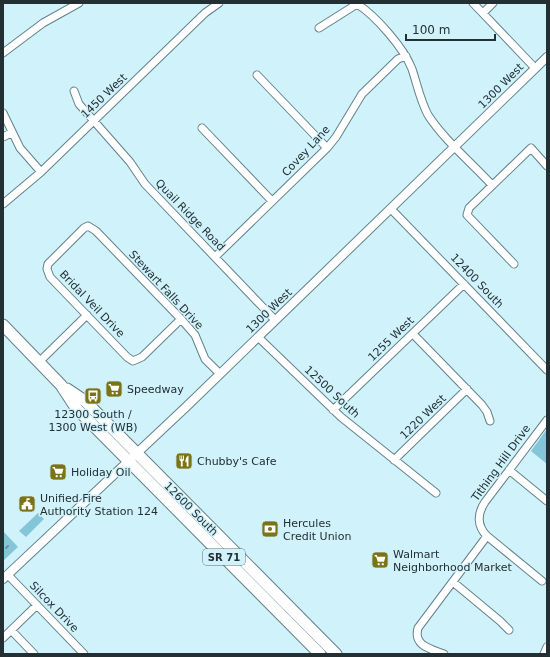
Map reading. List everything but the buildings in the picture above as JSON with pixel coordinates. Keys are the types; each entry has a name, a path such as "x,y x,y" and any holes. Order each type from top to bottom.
{"main road":[{"name":"12600 South","path":"3,325 61,384 76,408 132,457 336,654"},
{"name":"12600 South","path":"132,457 320,654"}],"street":[{"path":"3,53 43,23 79,3"},
{"name":"1450 West","path":"3,204 41,172 205,13 219,3"},
{"path":"473,3 536,68"},
{"path":"483,13 493,3"},
{"path":"319,28 357,4 366,10 396,42 406,56 428,114 435,124 492,185"},
{"name":"Covey Lane","path":"215,257 327,148 336,137 362,94 398,59 406,56"},
{"name":"1300 West","path":"6,577 220,374 547,57"},
{"path":"257,75 327,148"},
{"name":"Quail Ridge Road","path":"74,91 79,104 122,152 145,184 276,320"},
{"path":"3,113 11,133 20,148 41,172"},
{"path":"202,128 272,201"},
{"path":"3,136 11,133"},
{"path":"514,264 467,215 473,203 531,148 547,166"},
{"name":"12400 South","path":"391,209 547,370"},
{"name":"Bridal Veil Drive","path":"88,226 50,260 46,269 50,277 127,357 133,361 142,357 181,320"},
{"name":"Stewart Falls Drive","path":"88,226 96,231 195,335 205,360 220,374"},
{"name":"1255 West","path":"333,410 464,284"},
{"path":"39,362 87,316"},
{"path":"413,334 482,405 487,412 490,421"},
{"name":"12500 South","path":"258,337 333,410 436,493"},
{"name":"1220 West","path":"394,460 467,389"},
{"name":"Tithing Hill Drive","path":"487,536 479,523 480,510 547,420"},
{"path":"509,470 547,500"},
{"path":"444,654 426,647 418,640 418,628 487,536 542,581"},
{"name":"Silcox Drive","path":"6,577 37,605 84,654"},
{"path":"453,582 509,630"},
{"path":"3,638 37,605"},
{"path":"11,630 34,654"},
{"path":"544,654 547,648"}],"shaded area":[{"path":"547,429 547,464 531,451"},
{"path":"38,513 44,519 26,537 19,531"},
{"path":"3,531 18,547 3,561"}],"place":[{"name":"Speedway","path":"114,389"},
{"name":"12300 South / 1300 West (WB)","path":"93,396"},
{"name":"Chubby's Cafe","path":"184,461"},
{"name":"Holiday Oil","path":"58,472"},
{"name":"Unified Fire Authority Station 124","path":"27,504"},
{"name":"Hercules Credit Union","path":"270,529"},
{"name":"Walmart Neighborhood Market","path":"380,560"}]}
